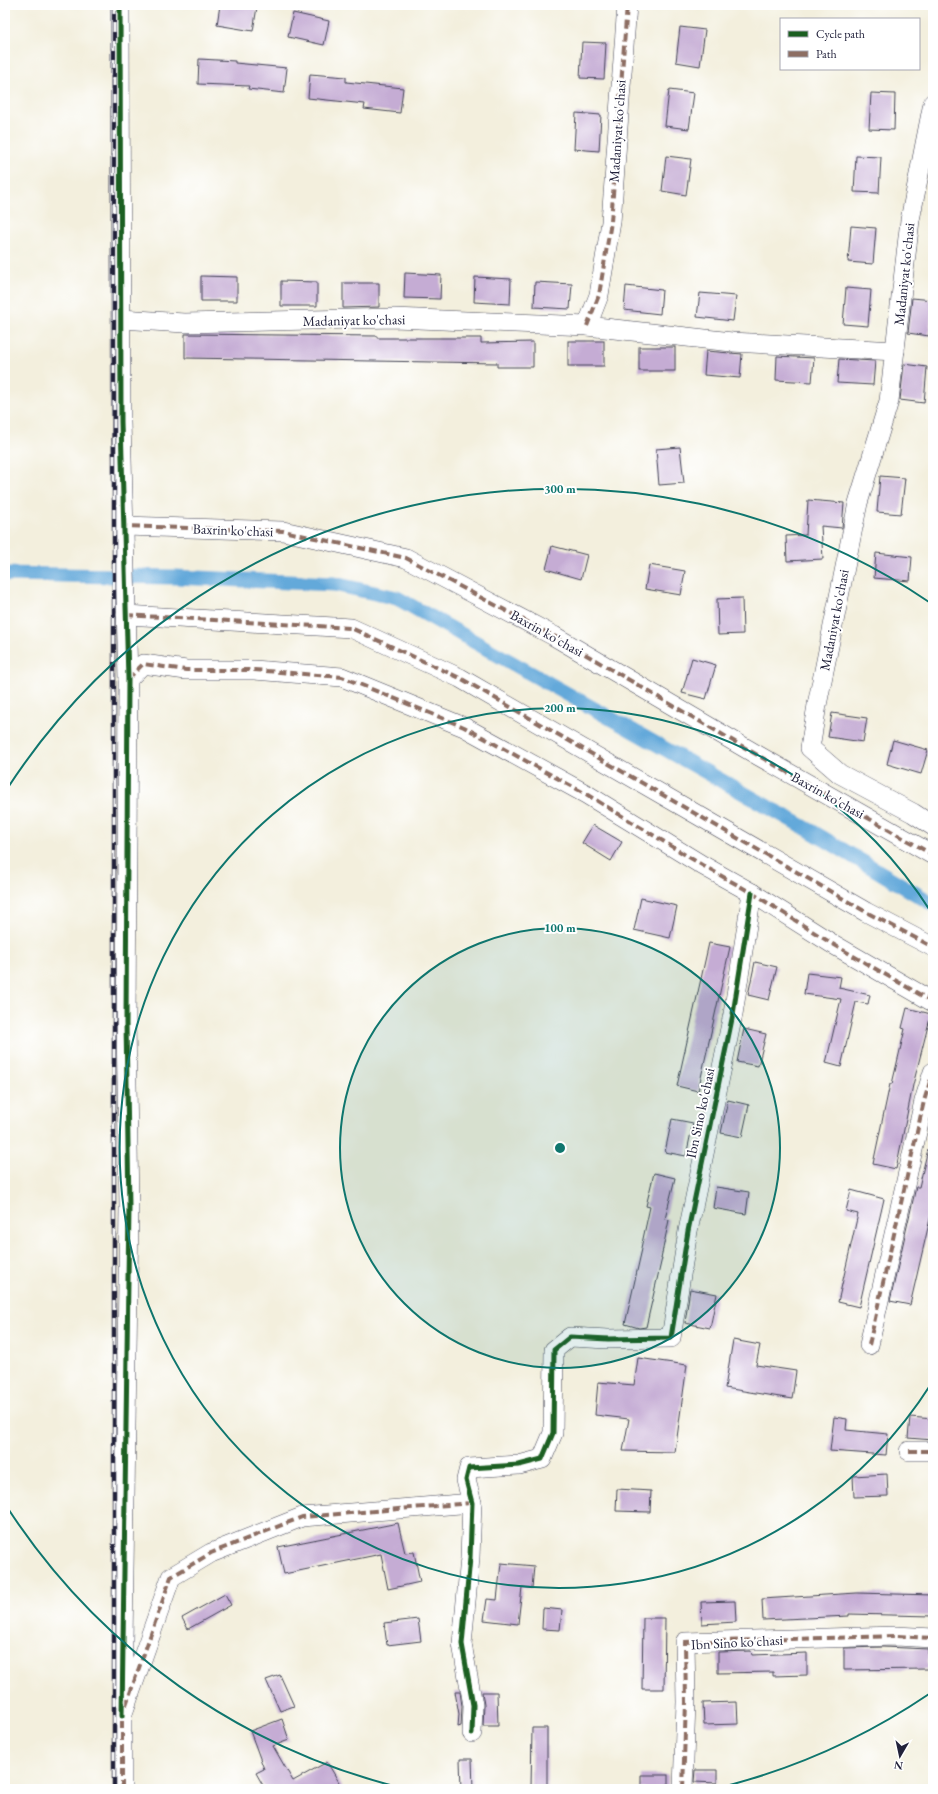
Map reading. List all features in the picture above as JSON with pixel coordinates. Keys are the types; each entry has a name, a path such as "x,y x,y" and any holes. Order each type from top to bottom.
{"street":[{"path":"120,5 121,422 128,679 126,1023 129,1207 122,1789"},
{"name":"Madaniyat ko'chasi","path":"587,326 599,295 611,222 627,5"},
{"name":"Madaniyat ko'chasi","path":"933,103 910,220 890,401 858,503 817,705 810,748 840,774 913,813 933,826"},
{"name":"Madaniyat ko'chasi","path":"121,319 184,323 394,318 587,326 732,342 895,351"},
{"name":"Baxrin ko'chasi","path":"124,526 282,531 406,558 554,636 759,756 933,855"},
{"path":"126,615 351,628 460,678 859,908 933,947"},
{"path":"128,679 144,664 186,670 254,670 342,676 464,726 586,794 702,865 752,892 831,943 933,1002"},
{"name":"Ibn Sino ko'chasi","path":"472,1503 466,1480 469,1468 519,1465 542,1459 552,1433 554,1350 570,1337 608,1339 672,1338 688,1231 733,1014 752,892"},
{"path":"869,1345 924,1101 933,1072"},
{"path":"909,1451 933,1451"},
{"path":"122,1716 171,1577 211,1552 302,1516 472,1503 470,1558 462,1644 473,1705 472,1733"},
{"name":"Ibn Sino ko'chasi","path":"683,1789 686,1702 685,1642 896,1636 933,1638"}],"building":[{"path":"220,5 257,7 253,31 217,25"},
{"path":"293,13 329,21 324,45 288,37"},
{"path":"680,27 705,30 700,66 676,62"},
{"path":"582,42 606,43 604,79 580,78"},
{"path":"199,59 235,61 235,63 287,68 284,93 248,89 249,86 198,84"},
{"path":"310,74 346,77 346,82 403,88 400,113 364,109 365,104 308,98"},
{"path":"669,90 694,93 689,129 665,126"},
{"path":"871,93 895,94 894,130 869,129"},
{"path":"576,113 601,115 599,151 574,149"},
{"path":"666,156 691,159 686,195 662,191"},
{"path":"856,156 881,157 879,193 854,192"},
{"path":"851,226 876,228 873,264 848,262"},
{"path":"405,273 441,275 440,299 404,298"},
{"path":"201,276 237,277 237,301 201,301"},
{"path":"475,277 511,279 510,304 474,302"},
{"path":"281,281 317,282 317,306 281,306"},
{"path":"535,282 572,284 570,309 534,307"},
{"path":"343,283 379,283 379,307 343,308"},
{"path":"626,286 662,290 660,314 624,310"},
{"path":"846,288 871,290 868,326 843,324"},
{"path":"700,293 736,296 733,321 697,317"},
{"path":"912,298 933,300 929,336 908,333"},
{"path":"185,334 377,336 377,338 481,338 481,343 533,342 533,367 497,367 497,363 185,358"},
{"path":"568,341 604,341 604,366 568,366"},
{"path":"639,347 675,347 675,371 639,371"},
{"path":"706,351 742,354 740,378 704,375"},
{"path":"777,356 814,358 812,382 776,380"},
{"path":"839,359 875,361 873,385 837,383"},
{"path":"904,364 927,367 924,403 900,400"},
{"path":"680,447 684,483 659,485 656,449"},
{"path":"880,476 905,478 901,514 877,512"},
{"path":"808,500 844,503 842,528 821,526 823,559 787,561 786,536 806,535"},
{"path":"552,546 587,555 581,579 546,569"},
{"path":"876,553 912,557 910,581 874,578"},
{"path":"649,565 685,571 681,595 645,589"},
{"path":"742,598 743,634 718,635 717,599"},
{"path":"692,658 716,665 706,699 682,693"},
{"path":"832,713 867,718 863,742 828,737"},
{"path":"893,740 928,750 921,774 887,764"},
{"path":"593,825 622,842 611,861 582,843"},
{"path":"641,898 677,906 670,938 634,930"},
{"path":"709,943 730,947 698,1091 677,1086"},
{"path":"755,962 777,967 769,1000 748,995"},
{"path":"807,973 841,977 839,988 870,995 868,1004 856,1002 841,1067 826,1063 841,999 804,994"},
{"path":"907,1008 931,1014 913,1085 896,1169 873,1164 890,1084 892,1084 905,1029 902,1028"},
{"path":"744,1029 766,1034 758,1066 737,1062"},
{"path":"728,1100 749,1105 742,1137 721,1133"},
{"path":"672,1119 693,1123 686,1156 665,1152"},
{"path":"928,1149 933,1149 933,1206 910,1305 890,1301 916,1187 919,1187"},
{"path":"654,1173 675,1178 665,1219 669,1220 662,1258 646,1327 639,1328 625,1324 642,1249 650,1207 646,1206"},
{"path":"716,1187 749,1192 746,1214 713,1208"},
{"path":"851,1190 884,1199 859,1307 838,1302 858,1214 846,1211"},
{"path":"690,1289 717,1294 710,1328 685,1323"},
{"path":"733,1340 760,1345 756,1365 796,1371 792,1399 725,1388"},
{"path":"638,1358 687,1365 675,1452 623,1451 629,1419 595,1415 598,1382 634,1385"},
{"path":"834,1417 847,1419 846,1430 888,1434 886,1455 830,1451"},
{"path":"910,1417 933,1419 933,1440 908,1438"},
{"path":"887,1474 888,1496 854,1497 853,1476"},
{"path":"617,1489 651,1491 650,1512 616,1511"},
{"path":"398,1523 405,1553 414,1552 420,1582 388,1589 381,1554 284,1574 278,1547"},
{"path":"501,1563 534,1566 532,1588 522,1587 518,1624 484,1620 487,1599 497,1600"},
{"path":"857,1593 933,1595 933,1616 849,1614 849,1616 763,1620 762,1599"},
{"path":"225,1594 231,1605 188,1629 182,1618"},
{"path":"735,1601 736,1622 702,1624 701,1602"},
{"path":"543,1608 562,1610 560,1630 542,1629"},
{"path":"643,1618 665,1618 664,1689 642,1689"},
{"path":"418,1619 421,1641 387,1645 384,1623"},
{"path":"883,1647 928,1649 928,1669 844,1670 844,1648"},
{"path":"751,1651 752,1655 807,1653 807,1675 773,1676 773,1672 718,1673 718,1652"},
{"path":"280,1675 294,1706 280,1711 266,1680"},
{"path":"455,1692 460,1692 462,1706 461,1726 458,1727 459,1714"},
{"path":"482,1692 497,1692 498,1726 483,1726 484,1705"},
{"path":"737,1702 738,1724 704,1725 703,1703"},
{"path":"282,1719 289,1740 273,1746 293,1781 327,1762 343,1789 265,1789 256,1773 264,1769 250,1731"},
{"path":"532,1728 547,1728 547,1789 531,1789"},
{"path":"460,1759 472,1759 473,1789 461,1789"},
{"path":"695,1770 717,1770 717,1783 694,1782"},
{"path":"641,1775 668,1775 668,1789 641,1789"}],"waterway":[{"path":"5,574 174,577 334,584 397,598 811,831 933,904"}],"railway":[{"path":"114,5 114,1789"}],"marked path":[{"path":"587,326 599,295 611,222 627,5"},
{"path":"124,530 124,526 283,531 406,558 554,636 759,756 933,855"},
{"path":"126,615 351,628 460,678 866,912 933,947"},
{"path":"128,679 143,664 186,670 254,670 342,677 464,727 586,794 702,865 752,893 831,943 933,1002"},
{"path":"869,1345 924,1101 933,1072"},
{"path":"909,1451 933,1451"},
{"path":"122,1789 122,1716 171,1577 211,1553 302,1517 472,1503"},
{"path":"683,1789 686,1702 685,1642 896,1636 933,1638"}],"cycle path":[{"path":"120,5 121,422 128,679 126,1023 129,1207 122,1716"},
{"path":"472,1733 473,1705 462,1644 470,1558 472,1503 466,1480 469,1468 519,1465 542,1459 553,1433 554,1350 570,1337 608,1339 671,1338 688,1231 733,1014 752,893"}]}
